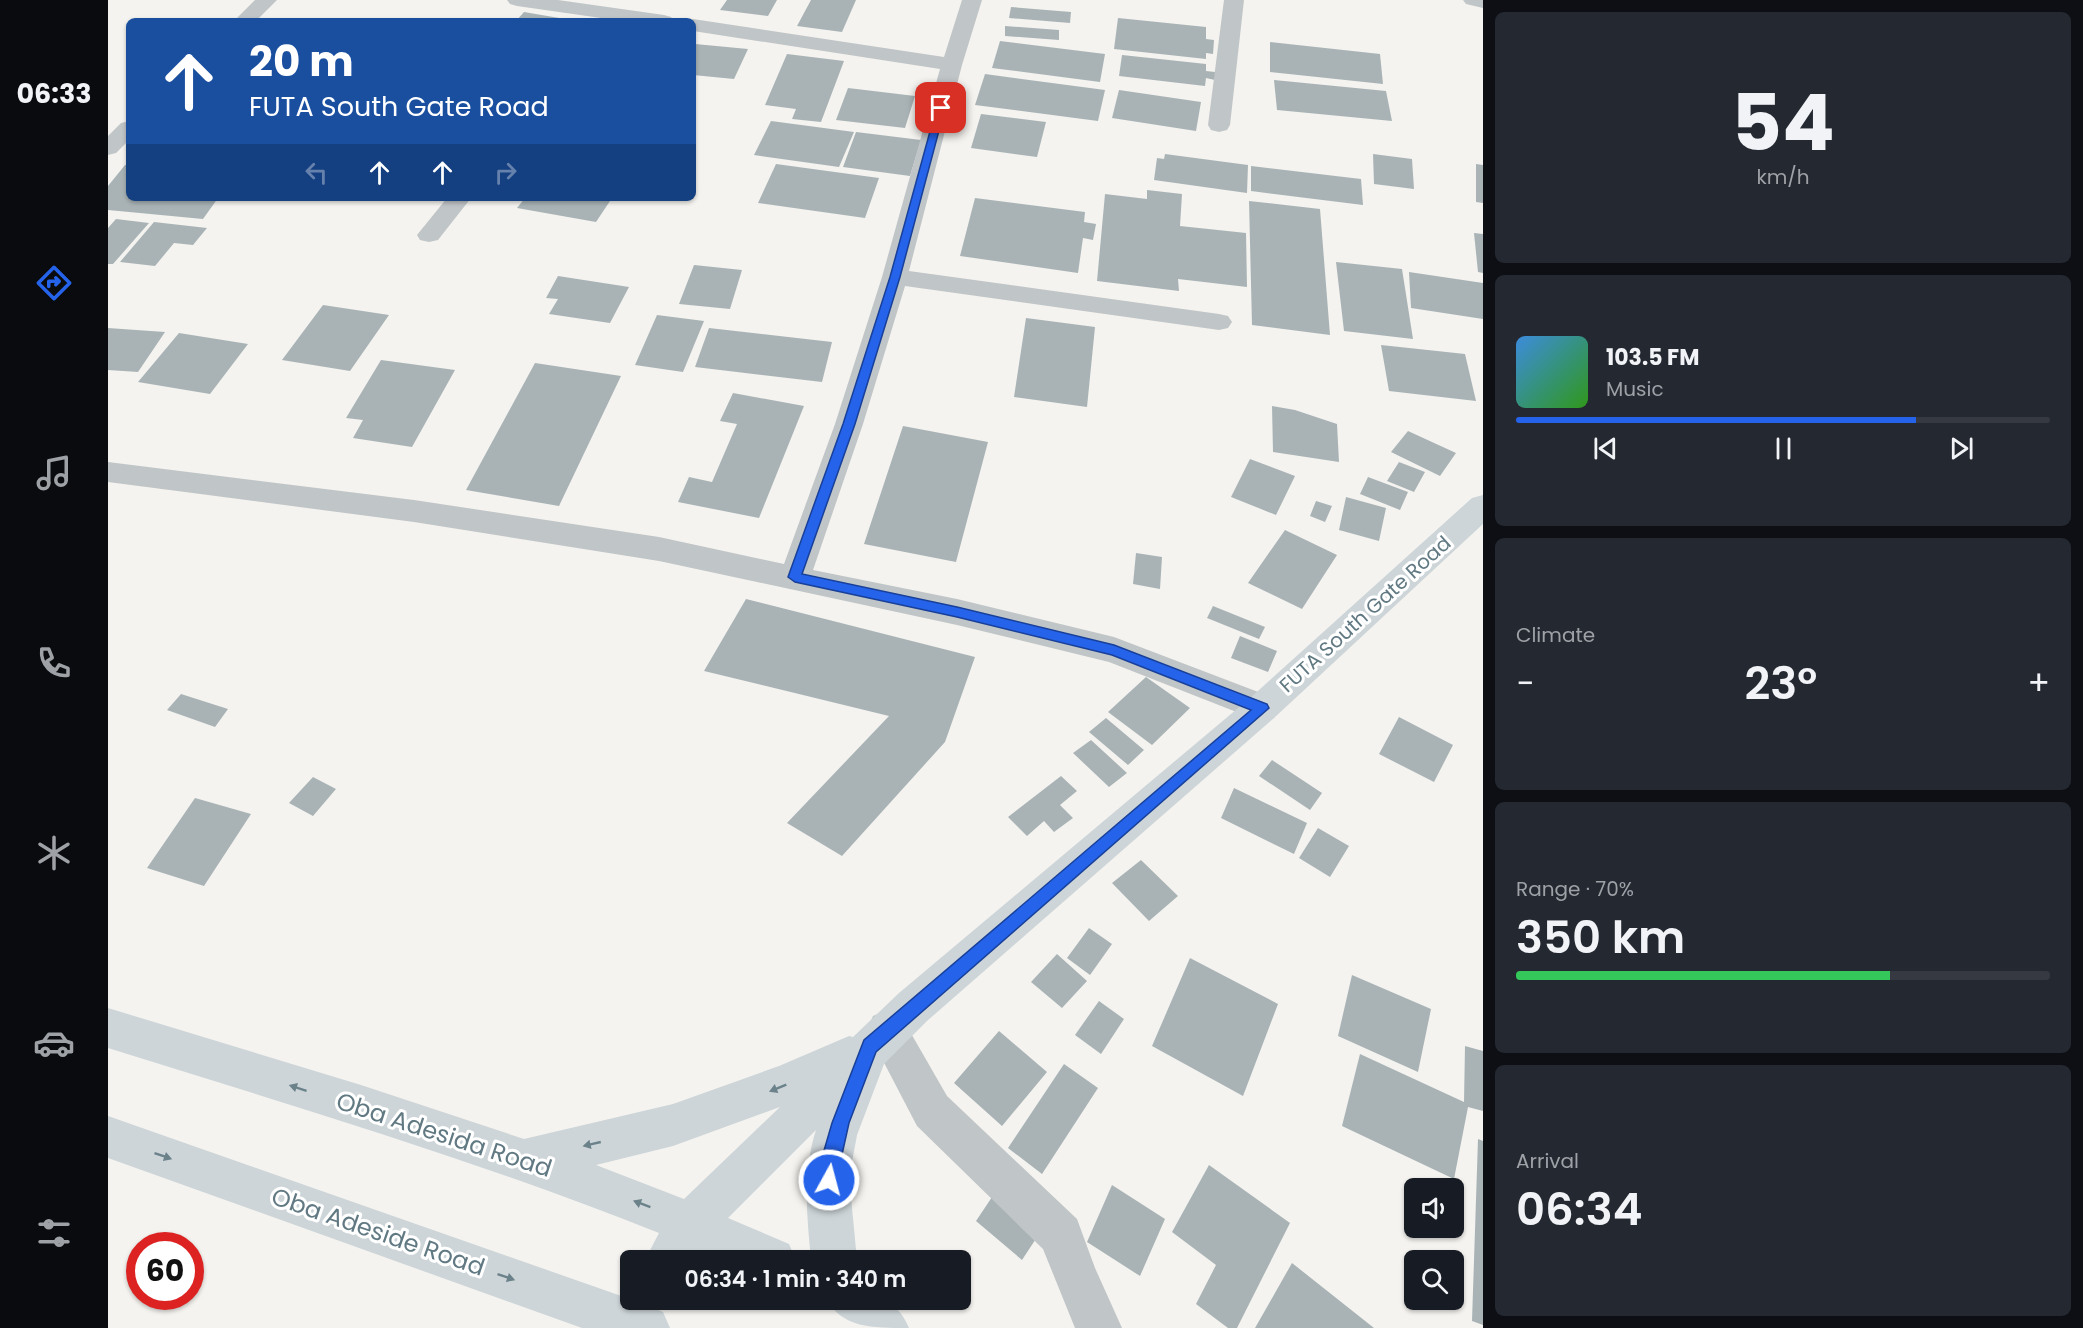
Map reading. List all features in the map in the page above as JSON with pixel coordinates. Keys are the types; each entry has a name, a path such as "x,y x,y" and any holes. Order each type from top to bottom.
{"main road":[{"name":"FUTA South Gate Road","path":"674,1250 692,1222 879,1038 1262,708 1483,506"},
{"name":"Oba Adesida Road","path":"108,1028 525,1160 692,1222 752,1250"},
{"path":"525,1160 673,1125 784,1085 879,1038"},
{"path":"833,1250 828,1200 830,1161 840,1123 879,1038"},
{"name":"Oba Adeside Road","path":"108,1137 641,1316"},
{"path":"863,1310 886,1328"}],"street":[{"path":"247,18 267,0"},
{"path":"517,0 607,18"},
{"path":"795,577 849,424 895,277 952,65 972,0"},
{"path":"1219,125 1234,0"},
{"path":"1473,0 1483,2"},
{"path":"696,25 952,65"},
{"path":"108,148 126,131"},
{"path":"429,235 457,201"},
{"path":"895,277 1219,322"},
{"path":"108,472 437,515 659,549 957,612 1114,650 1262,708"},
{"path":"879,1038 932,1111 1061,1236 1075,1276 1099,1328"}],"building":[{"path":"727,0 777,0 768,16 720,10"},
{"path":"811,0 856,0 842,32 797,26"},
{"path":"1011,7 1071,12 1070,23 1009,18"},
{"path":"524,12 559,18 519,18"},
{"path":"1118,18 1206,27 1206,39 1214,40 1213,54 1206,53 1206,59 1114,49"},
{"path":"1005,26 1059,30 1059,40 1005,36"},
{"path":"1000,41 1105,54 1100,82 992,68"},
{"path":"1270,42 1380,54 1383,84 1270,72"},
{"path":"696,44 748,49 734,79 696,75"},
{"path":"787,54 844,61 821,122 792,119 796,109 765,105"},
{"path":"1122,55 1206,64 1206,71 1215,72 1215,80 1206,78 1205,86 1119,76"},
{"path":"985,74 1105,90 1098,121 975,105"},
{"path":"1274,80 1386,91 1392,121 1277,110"},
{"path":"848,88 915,96 905,128 836,120"},
{"path":"1119,90 1201,102 1196,131 1112,118"},
{"path":"981,114 1046,122 1037,157 971,148"},
{"path":"771,121 854,132 839,167 754,155"},
{"path":"856,132 921,140 910,176 843,167"},
{"path":"1165,154 1248,165 1247,193 1154,180 1157,158 1164,159"},
{"path":"1373,154 1412,159 1414,189 1374,184"},
{"path":"776,164 879,178 865,218 758,203"},
{"path":"1476,164 1483,165 1483,203 1476,202"},
{"path":"126,165 126,201 216,201 203,219 108,210 108,186"},
{"path":"1251,166 1361,179 1363,205 1251,191"},
{"path":"1147,190 1182,194 1180,226 1246,233 1247,287 1178,279 1179,291 1097,281 1105,194 1147,199"},
{"path":"975,198 1085,212 1084,222 1096,224 1093,240 1083,238 1078,273 960,256"},
{"path":"523,201 610,201 596,222 517,208"},
{"path":"1249,201 1320,209 1330,335 1252,325"},
{"path":"116,219 149,223 113,264 108,264 108,228"},
{"path":"154,222 207,228 193,245 174,243 155,266 120,262"},
{"path":"1474,233 1483,234 1483,273 1478,272"},
{"path":"1336,262 1402,269 1413,339 1344,331"},
{"path":"694,265 742,270 730,309 679,304"},
{"path":"1409,272 1483,283 1483,319 1411,308"},
{"path":"558,276 629,287 610,323 549,314 558,299 546,298"},
{"path":"323,305 389,315 350,371 282,360"},
{"path":"657,315 704,321 683,372 635,365"},
{"path":"1026,318 1095,327 1087,407 1014,397"},
{"path":"108,328 165,332 138,372 108,370"},
{"path":"709,328 832,342 822,382 695,367"},
{"path":"179,333 248,344 210,394 138,382"},
{"path":"1381,345 1465,354 1476,401 1389,391"},
{"path":"381,360 455,370 412,447 353,438 363,420 346,418"},
{"path":"535,363 621,376 559,506 466,490"},
{"path":"733,393 804,406 759,518 678,502 689,477 712,482 737,424 720,421"},
{"path":"1272,406 1295,410 1337,424 1339,462 1273,452"},
{"path":"903,426 988,442 956,562 864,544"},
{"path":"1408,431 1456,453 1440,476 1391,452"},
{"path":"1250,459 1295,476 1276,515 1231,497"},
{"path":"1399,462 1425,472 1414,492 1387,481"},
{"path":"1368,477 1408,492 1400,510 1360,494"},
{"path":"1346,497 1386,508 1379,541 1339,530"},
{"path":"1316,501 1332,506 1325,522 1310,516"},
{"path":"1285,530 1337,555 1302,609 1248,583"},
{"path":"1136,553 1162,557 1160,589 1133,584"},
{"path":"746,599 975,657 945,742 842,856 787,823 889,716 704,671"},
{"path":"1213,606 1265,627 1259,639 1207,618"},
{"path":"1240,636 1277,651 1268,672 1231,658"},
{"path":"1146,677 1190,708 1152,745 1108,712"},
{"path":"181,694 228,709 215,727 167,710"},
{"path":"1399,717 1453,745 1434,782 1379,754"},
{"path":"1106,718 1144,750 1128,765 1089,732"},
{"path":"1091,740 1127,773 1109,787 1073,753"},
{"path":"1272,760 1322,793 1310,810 1259,776"},
{"path":"1061,776 1077,791 1060,805 1073,818 1054,832 1044,821 1027,836 1008,817"},
{"path":"313,777 336,789 313,816 289,803"},
{"path":"1234,788 1307,823 1294,854 1221,818"},
{"path":"195,798 251,814 204,886 147,868"},
{"path":"1318,828 1349,846 1330,877 1299,858"},
{"path":"1141,860 1178,896 1149,921 1112,883"},
{"path":"1089,928 1112,944 1090,975 1067,958"},
{"path":"1057,954 1087,981 1062,1008 1031,982"},
{"path":"1190,958 1278,1004 1243,1096 1152,1046"},
{"path":"1352,975 1431,1009 1418,1072 1338,1036"},
{"path":"1099,1001 1124,1019 1101,1054 1075,1035"},
{"path":"999,1031 1047,1072 1002,1126 954,1083"},
{"path":"1465,1046 1483,1051 1483,1111 1468,1107 1454,1178 1342,1126 1360,1054 1464,1102"},
{"path":"1064,1064 1098,1088 1042,1174 1008,1148"},
{"path":"1478,1139 1483,1141 1483,1325 1472,1321"},
{"path":"1209,1165 1290,1223 1237,1328 1228,1328 1196,1304 1216,1265 1172,1232"},
{"path":"1112,1185 1165,1219 1140,1276 1087,1242"},
{"path":"996,1191 1043,1228 1022,1260 976,1221"},
{"path":"1292,1263 1374,1328 1255,1328"}],"route":[{"path":"829,1180 830,1161 840,1123 870,1046 1262,708 1114,650 957,612 795,577 849,424 895,277 941,108"}]}
